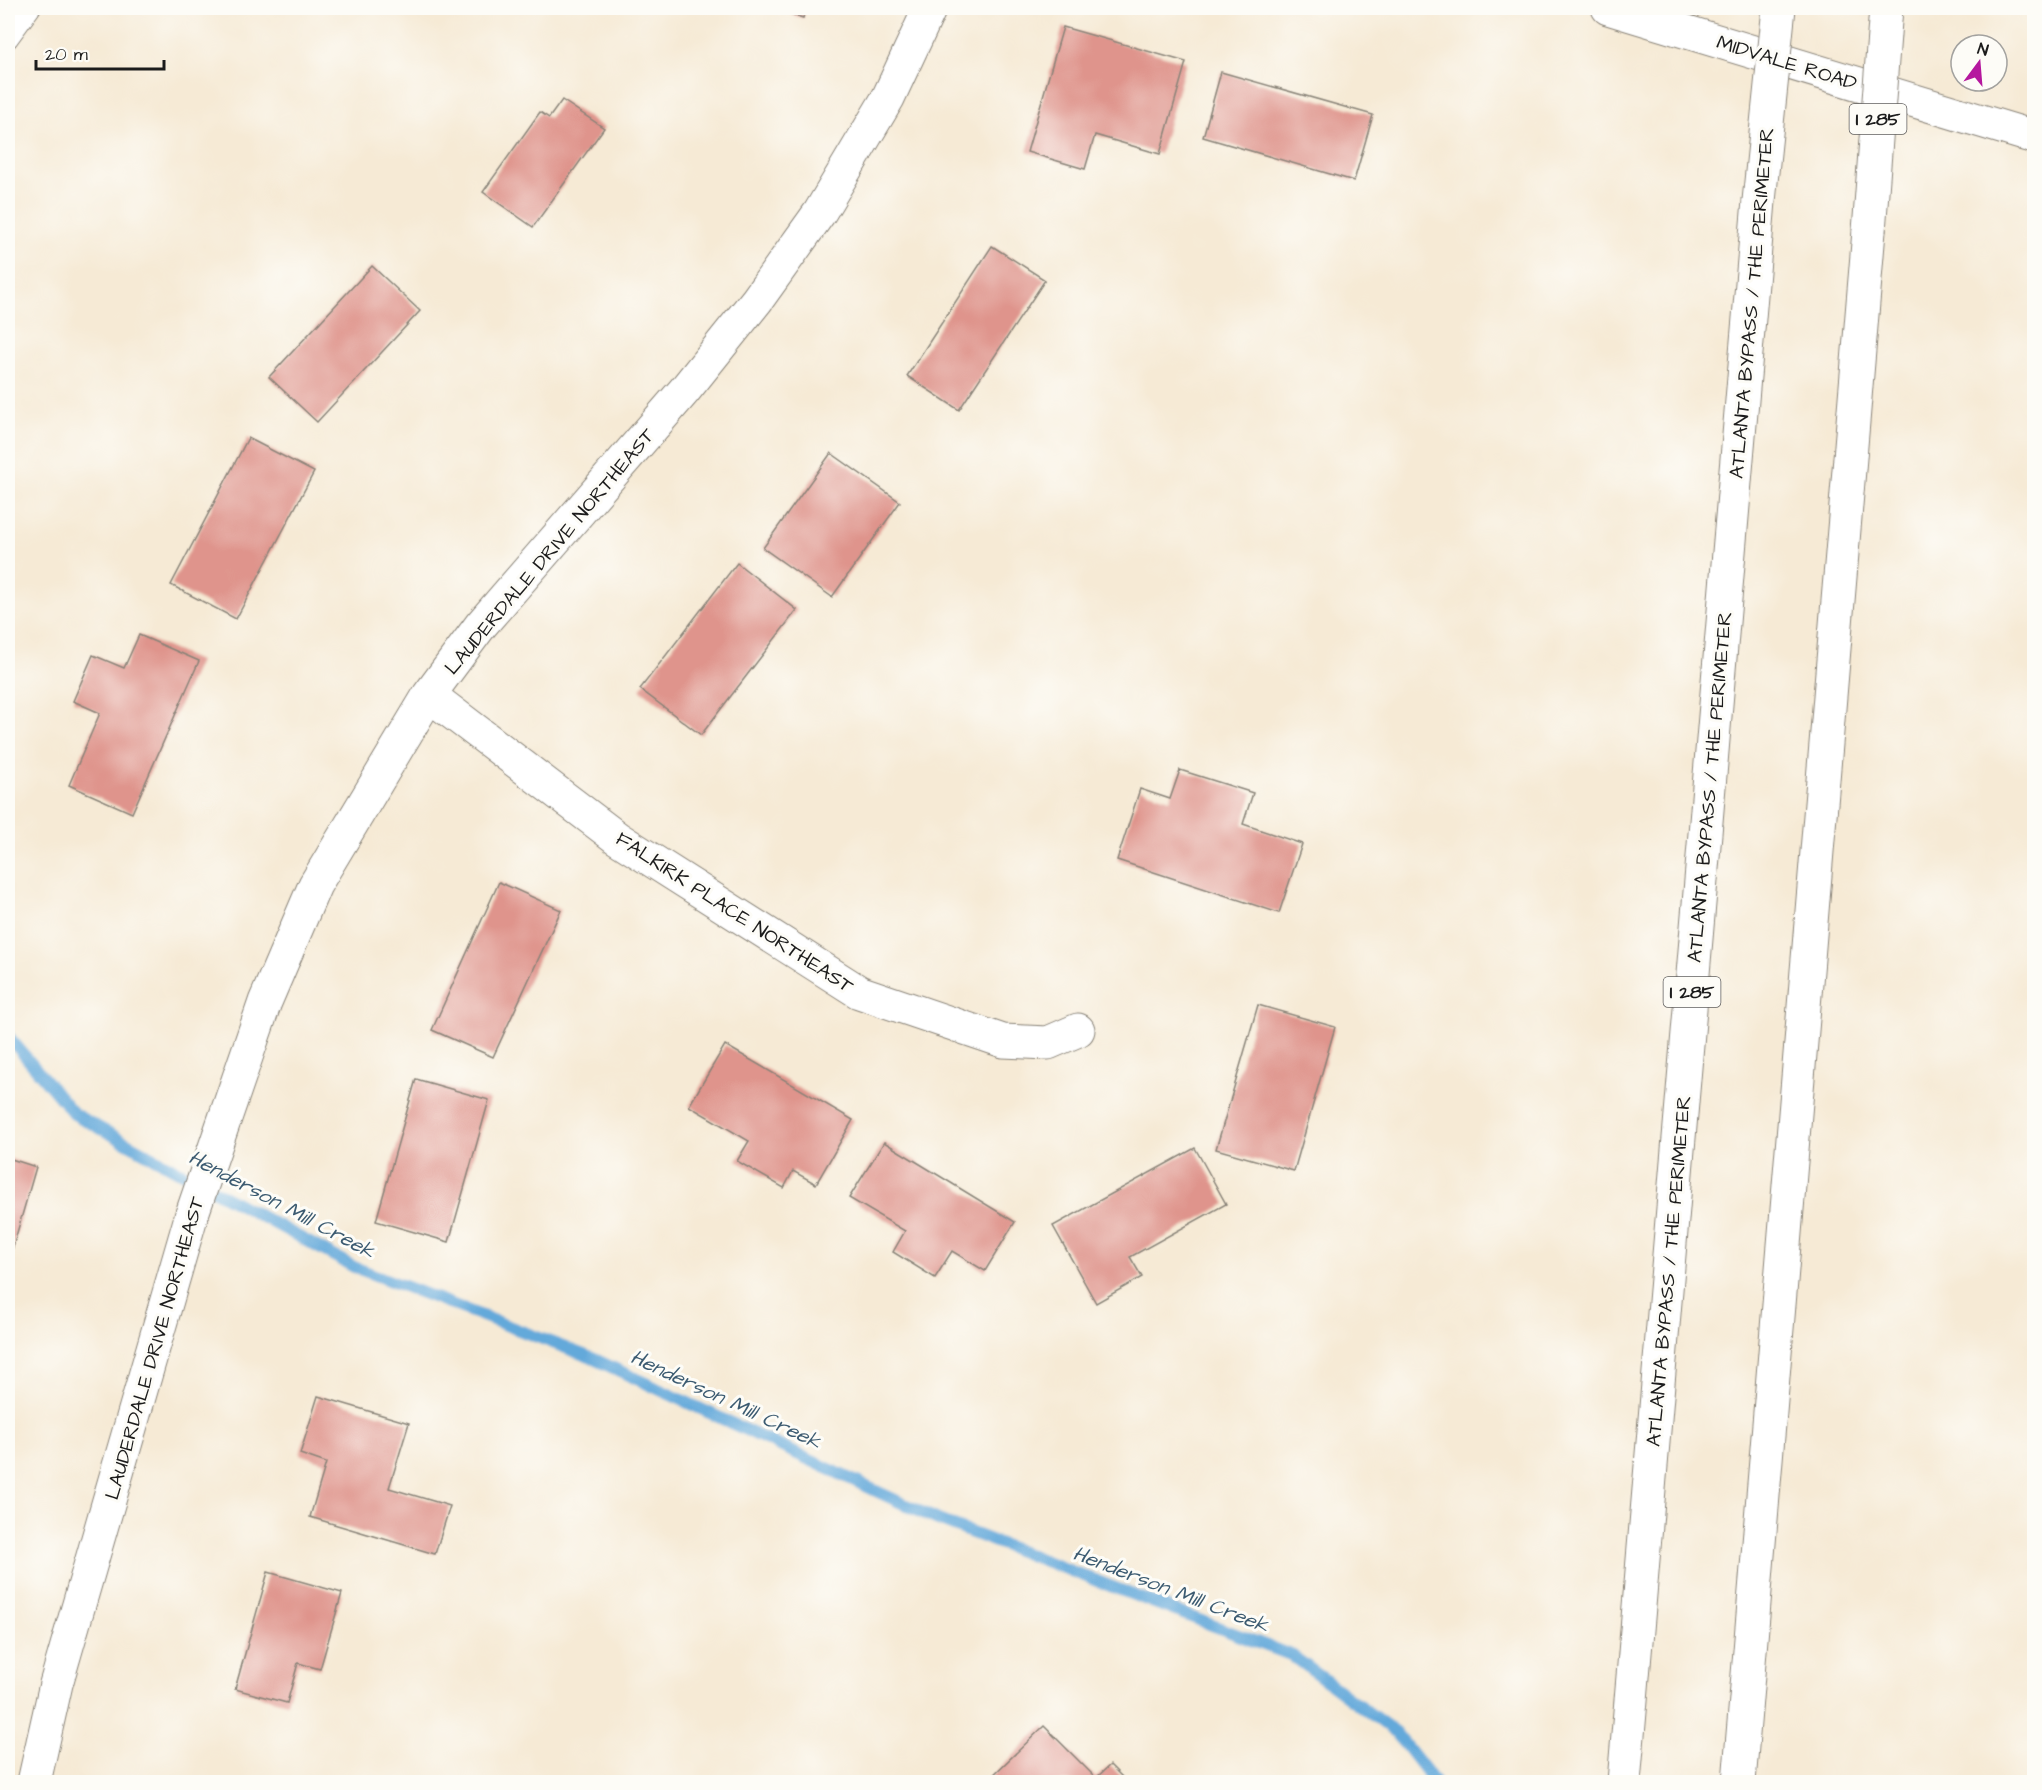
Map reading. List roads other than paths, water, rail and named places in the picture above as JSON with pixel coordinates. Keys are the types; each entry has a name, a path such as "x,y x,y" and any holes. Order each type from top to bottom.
{"main road":[{"name":"LAUDERDALE DRIVE NORTHEAST","path":"34,1782 56,1684 190,1217 264,1002 315,885 429,695 481,625 684,391 757,300 820,212 888,98 930,8"},
{"name":"MIDVALE ROAD","path":"1608,8 2034,137"},
{"name":"ATLANTA BYPASS / THE PERIMETER","path":"1624,1782 1760,201 1779,8"},
{"name":"I 285","path":"1739,1782 1886,8"},
{"name":"FALKIRK PLACE NORTHEAST","path":"429,695 617,838 859,992 1004,1041 1048,1043 1077,1030"}],"lane":[{"path":"8,38 30,8"}],"waterway":[{"name":"Henderson Mill Creek","path":"8,1036 74,1114 354,1267 592,1358 938,1520 1293,1656 1395,1732 1434,1782"}]}
